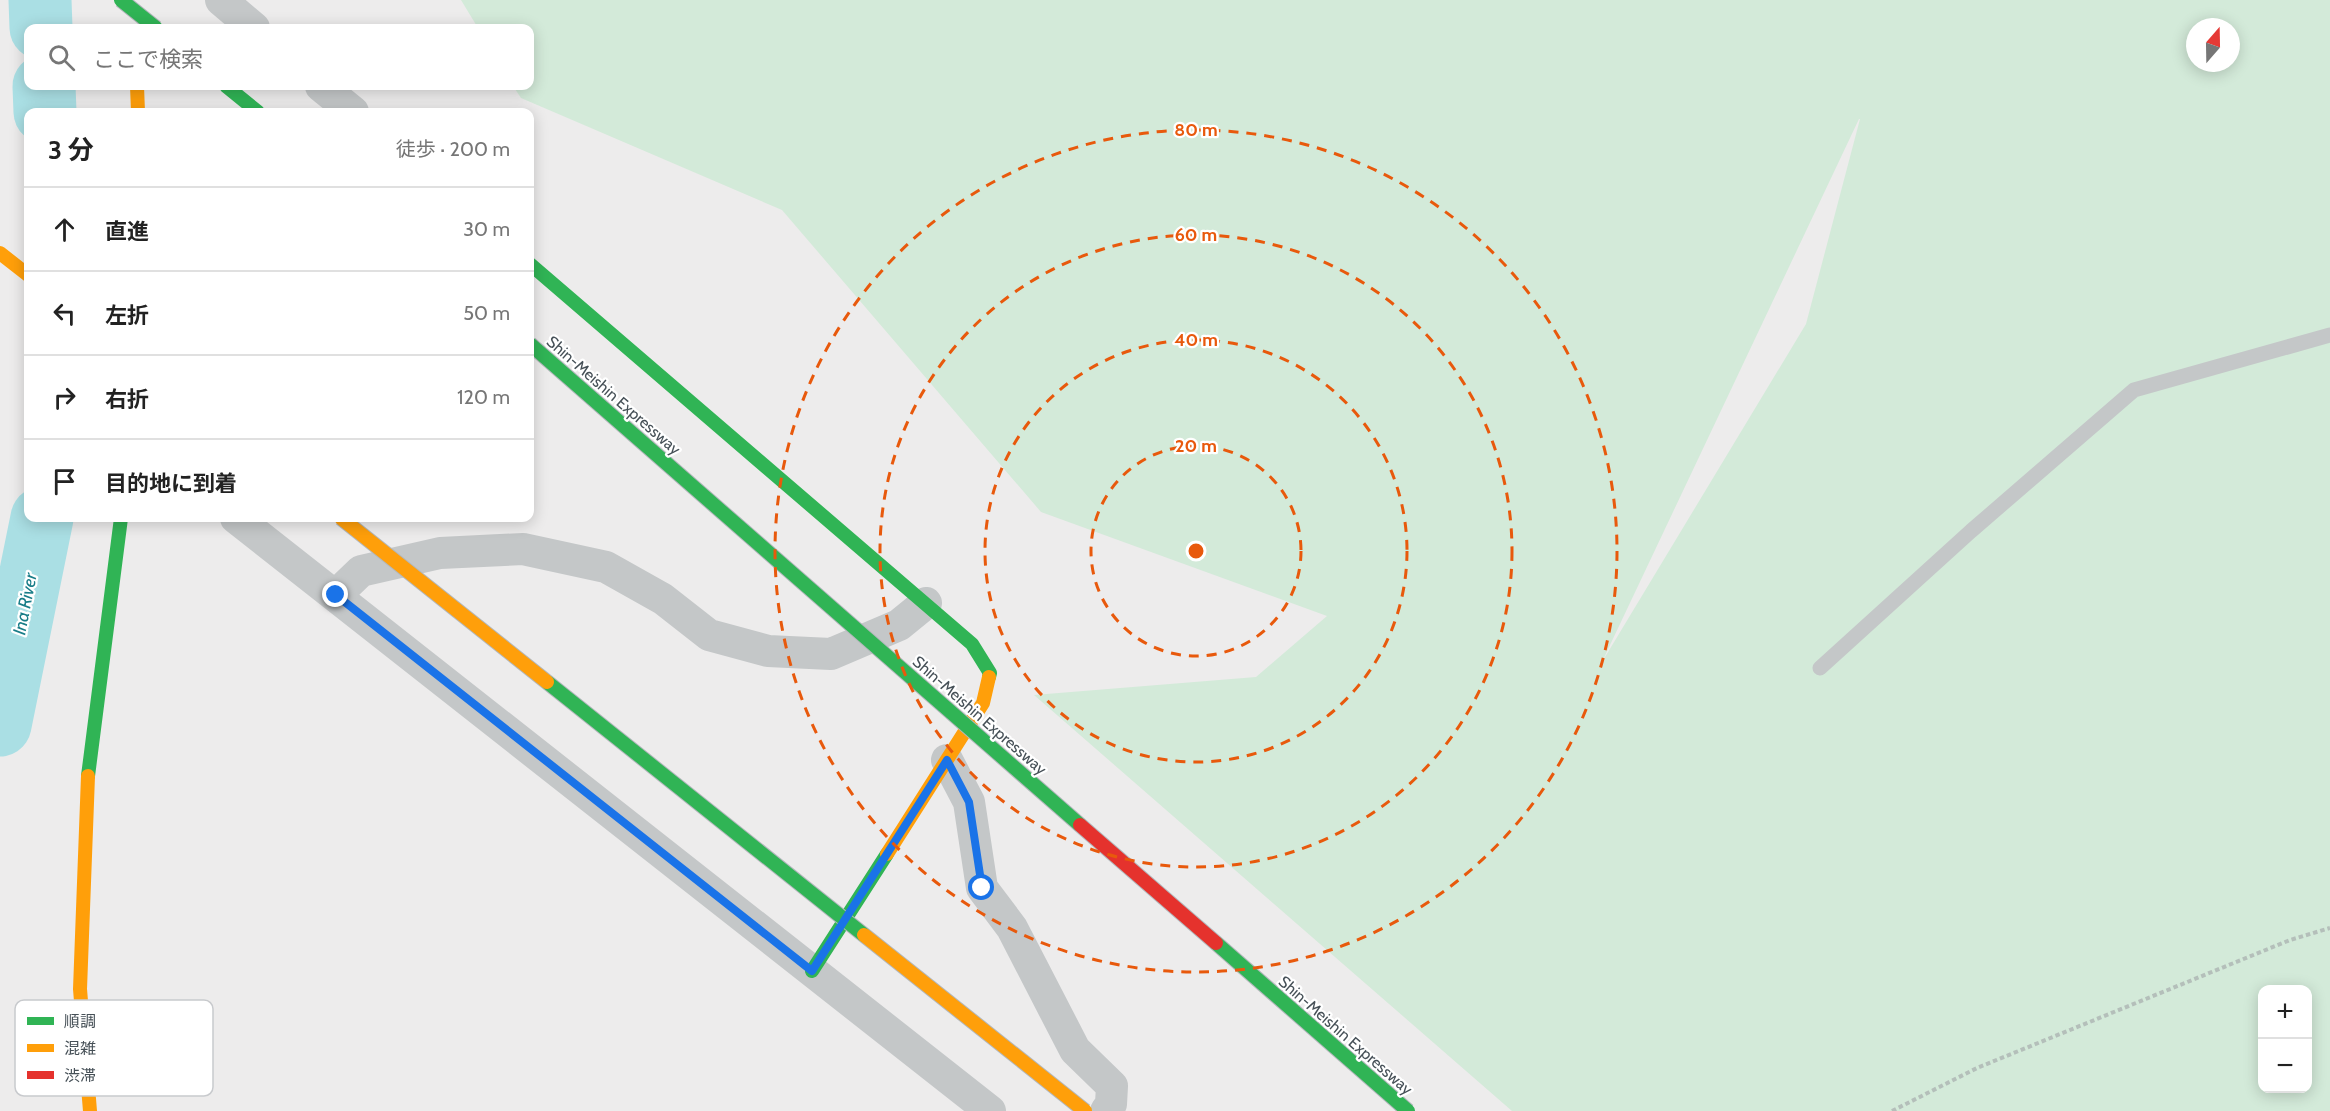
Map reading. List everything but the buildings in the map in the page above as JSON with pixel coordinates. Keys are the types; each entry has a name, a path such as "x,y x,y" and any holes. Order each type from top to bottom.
{"main road":[{"path":"121,0 151,24"},
{"path":"131,0 133,24"},
{"path":"137,90 138,108"},
{"path":"231,90 253,108"},
{"path":"0,253 24,272"},
{"path":"534,267 926,603 972,644 990,673 983,703 812,971"},
{"name":"Shin-Meishin Expressway","path":"534,347 1408,1111"},
{"path":"81,1000 88,768 120,522"},
{"path":"346,522 1085,1111"},
{"path":"89,1096 90,1111"}],"street":[{"path":"221,0 249,24"},
{"path":"326,90 348,108"},
{"path":"241,522 990,1111"},
{"path":"336,595 361,571 440,553 523,549 606,567 663,599 709,635 768,651 831,654 899,625 926,603"},
{"path":"947,760 969,802 982,888 1011,928 1076,1050 1112,1086 1111,1104 1106,1111"}],"lane":[{"path":"1820,668 1971,531 2134,390 2330,335"}],"path":[{"path":"1892,1111 1977,1068 2290,940 2330,928"}],"green space":[{"path":"461,0 2330,0 2330,1111 1512,1111 1034,695 1256,677 1327,616 1041,512 782,210 521,98 516,90 534,90 534,24 476,24","holes":["1860,119 1806,324 1602,662"]}],"waterway":[{"name":"Ina River","path":"40,0 41,24"},
{"name":"Ina River","path":"44,90 45,108"},
{"name":"Ina River","path":"0,725 41,522"}],"traffic: fast":[{"path":"121,0 151,24"},
{"path":"231,90 253,108"},
{"path":"534,267 972,644 990,673 989,677"},
{"path":"534,347 1080,825"},
{"path":"88,776 120,522"},
{"path":"547,682 864,935"},
{"path":"812,971 887,854"},
{"path":"1216,943 1408,1111"}],"traffic: slow":[{"path":"137,90 138,108"},
{"path":"0,253 24,272"},
{"path":"346,522 547,682"},
{"path":"887,854 983,703 989,677"},
{"path":"81,1000 88,776"},
{"path":"864,935 1085,1111"},
{"path":"89,1096 90,1111"}],"traffic: jam":[{"path":"1080,825 1216,943"}],"route":[{"path":"336,595 812,971 947,760 969,802 982,888"}]}
